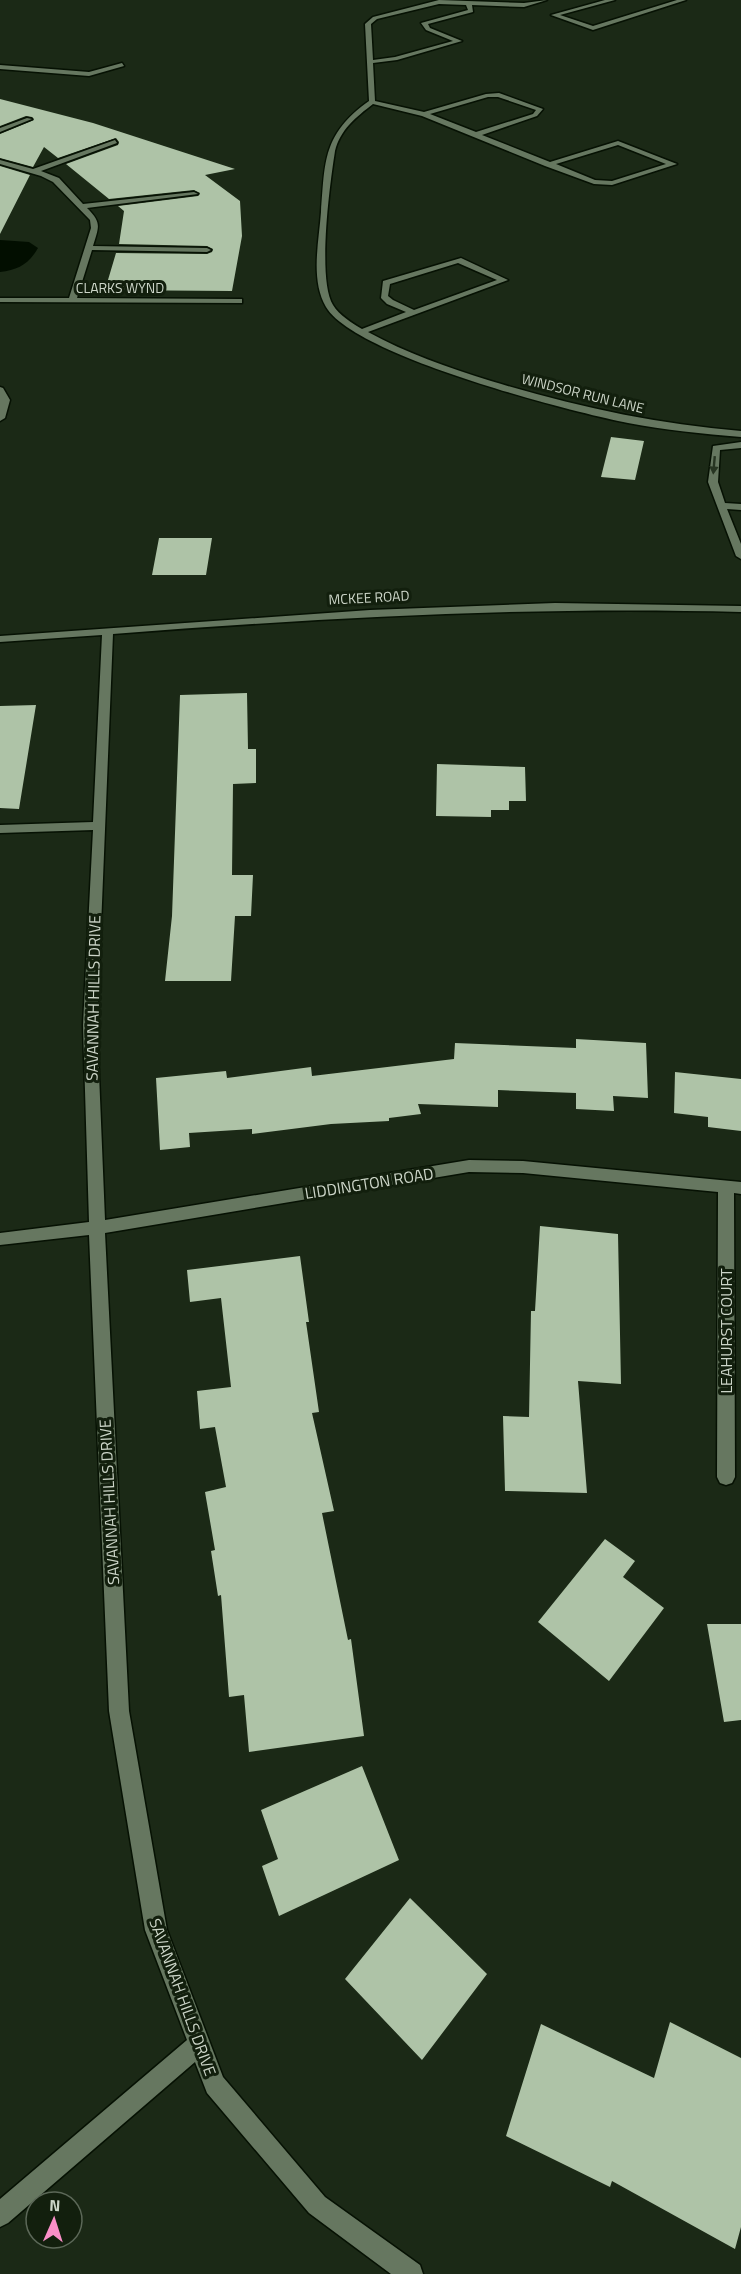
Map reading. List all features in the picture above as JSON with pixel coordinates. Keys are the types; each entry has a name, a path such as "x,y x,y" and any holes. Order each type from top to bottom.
{"street":[{"path":"524,5 544,0"},
{"path":"554,15 612,0"},
{"path":"544,12 593,28 683,0"},
{"path":"534,8 524,5 439,2 375,18 368,24 372,102 424,114 547,165 594,183 612,183 673,164 618,143 547,165"},
{"path":"369,62 395,59 459,41 428,28 424,23 471,11 468,2"},
{"path":"0,67 88,74 122,65"},
{"path":"424,114 488,95 499,95 540,109 535,115 474,135"},
{"name":"WINDSOR RUN LANE","path":"372,102 359,111 335,138 326,195 322,285 331,308 347,325 390,348 534,396 629,420 740,439"},
{"path":"0,130 29,119"},
{"path":"34,171 115,142"},
{"path":"0,162 34,171 56,180 94,219 95,228 72,300"},
{"path":"81,206 194,194"},
{"path":"88,248 207,250"},
{"path":"360,332 504,280 458,260 386,283 384,296 390,302 412,312"},
{"name":"CLARKS WYND","path":"0,300 239,301"},
{"path":"0,390 6,400 0,418"},
{"path":"740,439 716,448 713,482 741,556"},
{"path":"721,506 741,507"},
{"name":"MCKEE ROAD","path":"0,639 333,613 628,605 741,609"},
{"name":"SAVANNAH HILLS DRIVE","path":"108,631 90,1025 97,1228 119,1711 156,1930 215,2085 317,2205 411,2274"},
{"path":"0,829 100,826"},
{"name":"LIDDINGTON ROAD","path":"0,1239 97,1228 469,1166 523,1167 734,1187"},
{"name":"LEAHURST COURT","path":"726,1477 734,1187"},
{"path":"0,2215 199,2044"}],"shaded area":[{"path":"0,240 29,242 38,248 22,265 0,272"}],"building":[{"path":"0,99 93,123 235,169 205,175 240,201 242,236 232,291 105,290 116,253 207,254 212,252 213,249 207,246 119,244 124,211 118,206 198,196 200,193 194,190 109,199 66,164 118,145 116,138 58,158 44,147 33,167 0,158 0,134 34,120 26,116 0,126"},
{"path":"0,166 30,175 0,234"},
{"path":"611,437 644,441 635,480 601,477"},
{"path":"159,538 212,538 206,575 152,575"},
{"path":"247,693 248,749 256,749 256,783 233,784 232,875 253,875 251,916 235,916 231,981 165,981 172,916 180,695"},
{"path":"36,705 19,809 0,808 0,706"},
{"path":"437,764 525,767 526,801 509,801 509,810 491,810 491,817 436,816"},
{"path":"576,1039 646,1043 648,1098 613,1096 614,1111 576,1109 576,1093 498,1090 498,1107 418,1104 421,1114 389,1118 389,1121 331,1124 252,1134 252,1129 189,1133 190,1147 160,1150 156,1078 226,1071 227,1078 311,1067 312,1076 454,1059 455,1043 576,1048"},
{"path":"675,1072 741,1079 741,1131 708,1127 708,1117 674,1113"},
{"path":"540,1226 618,1234 621,1384 578,1381 587,1493 505,1491 503,1416 529,1417 531,1311 535,1311"},
{"path":"300,1256 309,1322 306,1322 319,1412 312,1413 334,1511 322,1513 348,1640 351,1639 364,1736 249,1752 244,1695 229,1697 221,1595 218,1596 211,1551 215,1550 205,1492 226,1487 215,1427 200,1429 197,1391 231,1387 221,1298 190,1302 187,1270"},
{"path":"605,1539 635,1561 623,1577 664,1608 609,1681 538,1622"},
{"path":"707,1624 741,1624 741,1720 724,1722"},
{"path":"362,1766 399,1860 279,1916 262,1866 278,1859 261,1810"},
{"path":"410,1898 487,1974 422,2060 345,1979"},
{"path":"670,2022 741,2058 741,2227 735,2249 612,2181 610,2187 506,2136 541,2024 654,2078"}]}
